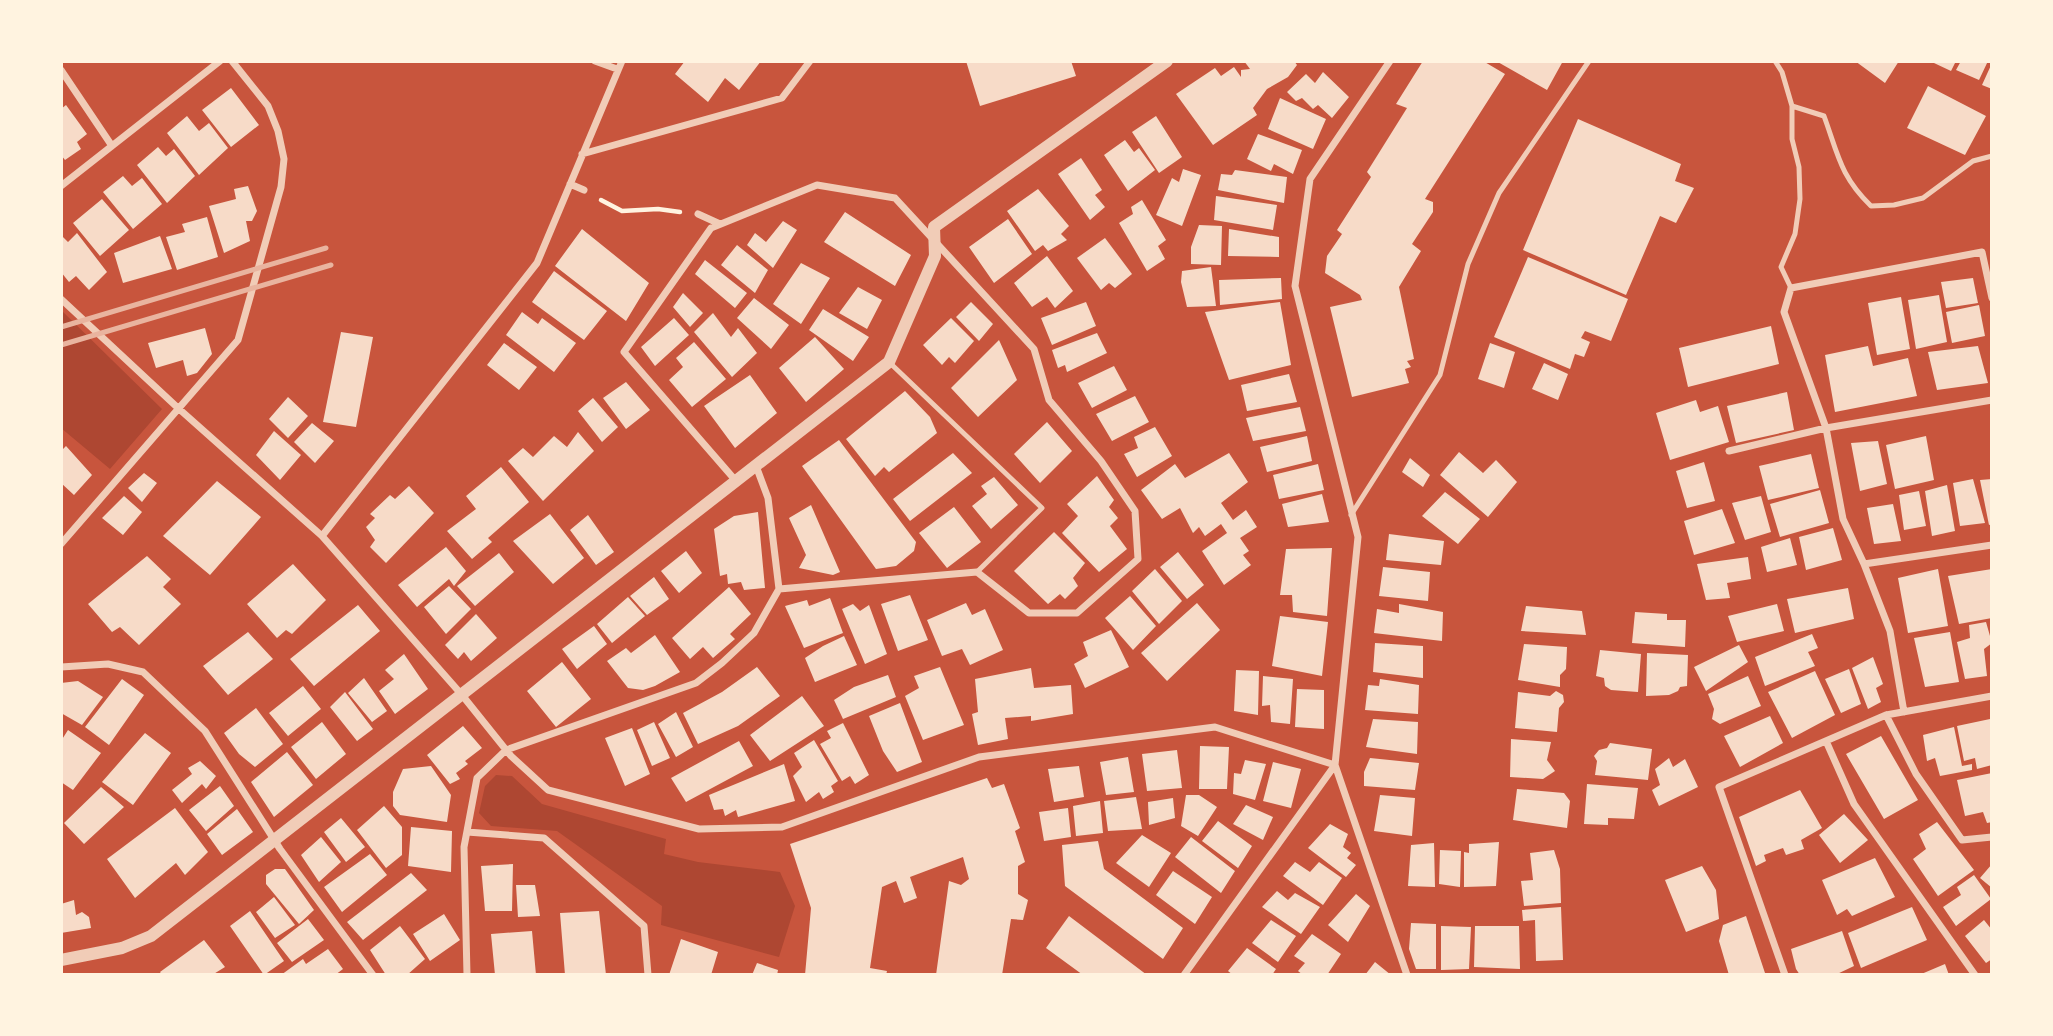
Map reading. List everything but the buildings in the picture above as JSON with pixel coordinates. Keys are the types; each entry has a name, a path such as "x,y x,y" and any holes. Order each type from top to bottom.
{"street":[{"path":"61,186 220,61"},
{"path":"61,544 238,340 281,187 284,159 268,106 232,61"},
{"path":"595,61 617,69"},
{"path":"322,536 537,263 622,61"},
{"path":"582,154 782,98 810,61"},
{"path":"1390,61 1310,179 1295,286 1358,537 1335,765 1407,975"},
{"path":"61,960 122,948 151,936 889,362 935,256 934,227 1160,63"},
{"path":"61,69 112,146"},
{"path":"570,184 584,190"},
{"path":"736,481 624,352 710,229 817,185 895,198 936,240 1034,349 1049,400 1101,461 1135,511 1138,559 1076,613 1028,613 977,572 779,589"},
{"path":"698,214 720,224"},
{"path":"1904,712 1890,631 1843,519 1826,428 1784,312 1791,288 1982,252 1992,298"},
{"path":"61,299 322,536 462,695 506,750 548,790 699,829 782,827 979,757 1215,727 1335,765"},
{"path":"1729,451 1826,428 1992,400"},
{"path":"467,975 464,847 477,778 506,750 696,683 754,633 779,589 768,498 755,466"},
{"path":"1864,564 1992,545"},
{"path":"61,667 108,664 143,672 205,731 275,840 373,975"},
{"path":"1785,975 1719,787 1886,715 1992,696"},
{"path":"1886,715 1916,774 1962,840 1992,837"},
{"path":"1826,741 1854,804 1975,975"},
{"path":"1184,975 1335,765"},
{"path":"467,832 544,838 643,926 648,975"}],"lane":[{"path":"1351,515 1440,375 1468,264 1499,193 1588,61"},
{"path":"1775,61 1782,72 1792,106 1792,139 1799,167 1800,199 1795,233 1781,267 1791,288"},
{"path":"1792,106 1824,116 1840,163 1854,189 1871,206 1894,205 1923,198 1973,161 1992,156"},
{"path":"889,362 1042,508 977,572"}],"path":[{"path":"584,190 622,211 658,209 698,214"}],"shaded area":[{"path":"61,310 162,409 110,469 61,428"},
{"path":"496,775 512,776 542,804 666,839 664,854 698,862 780,872 795,906 779,957 661,925 662,906 557,831 491,826 479,813 485,786"}],"railway":[{"path":"61,327 326,248"},
{"path":"61,345 331,265"}]}
